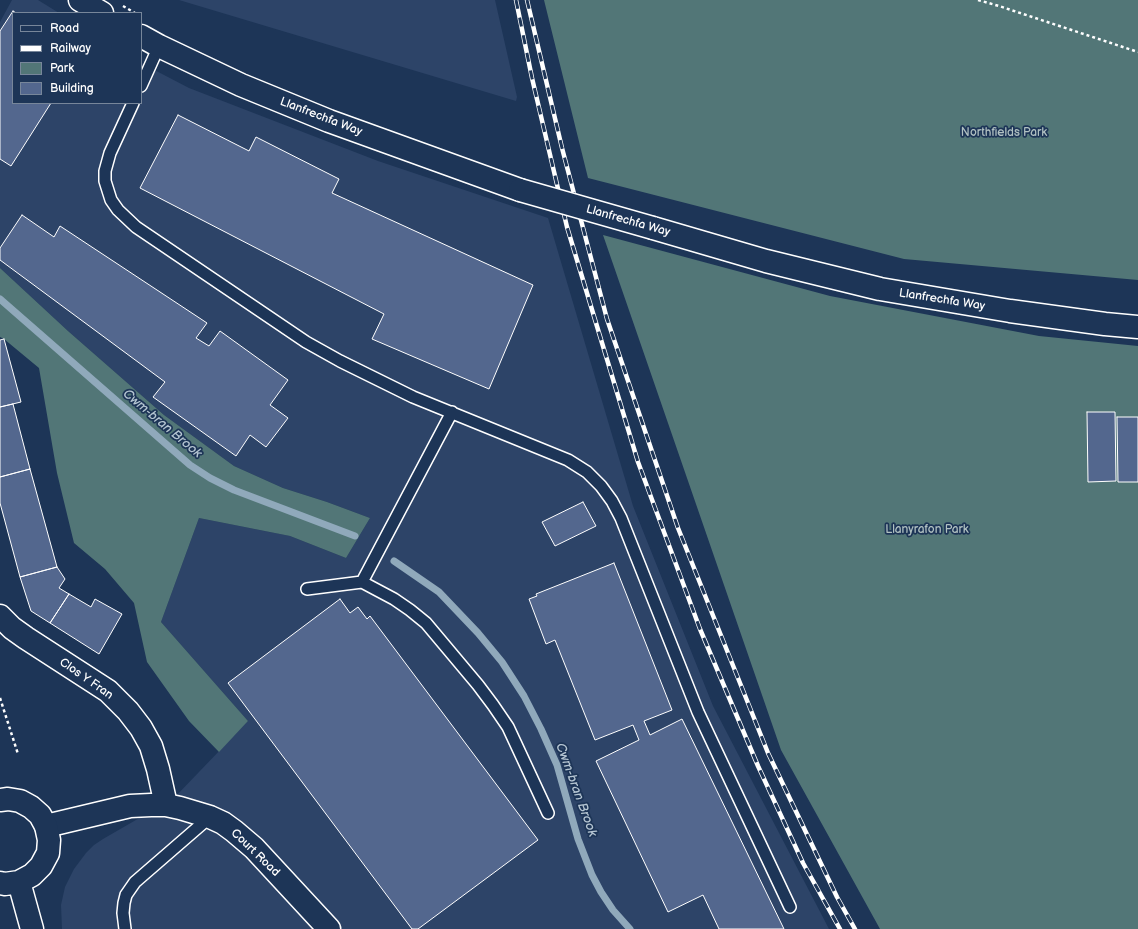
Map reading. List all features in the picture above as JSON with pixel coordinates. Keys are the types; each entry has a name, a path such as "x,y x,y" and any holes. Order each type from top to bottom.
{"street":[{"path":"80,0 100,12"},
{"name":"Llanfrechfa Way","path":"142,37 241,85 321,118 520,190 766,261 880,289 1010,311 1138,327"},
{"name":"Clos Y Fran","path":"0,616 12,628 26,638 108,691 128,711 141,728 151,746 166,805"},
{"path":"0,800 8,799 31,807 40,815 46,826 49,840 48,853 41,866 32,876 10,882 32,929"},
{"name":"Court Road","path":"46,826 130,806 151,804 166,805 210,817 234,831 254,848 329,929"}],"lane":[{"path":"142,84 159,46"},
{"path":"133,104 110,153 106,171 106,181 111,200 126,219 306,342 340,361 413,397 568,460 587,472 601,486 612,501 624,525 698,712 790,907"},
{"path":"362,582 452,412"},
{"path":"307,589 362,582 394,599 426,623 478,685 508,727 548,813"},
{"path":"125,929 123,913 124,903 128,892 135,882 210,817"}],"path":[{"path":"978,0 1138,52"},
{"path":"0,698 18,754"}],"shaded area":[{"path":"12,0 38,0 57,12 12,12 12,104 142,104 142,64 189,88 378,161 548,218 633,506 713,706 829,929 62,929 61,905 65,887 74,869 86,853 103,839 174,798 248,721 161,622 199,518 290,536 346,558 370,518 283,488 234,466 164,415 68,331 0,268 0,22"},
{"path":"179,0 495,0 517,97 516,101"}],"green space":[{"name":"Northfields Park","path":"544,0 1138,0 1138,280 904,259 588,178"},
{"name":"Llanyrafon Park","path":"603,235 830,296 1039,336 1138,346 1138,929 880,929 781,750"},
{"path":"0,268 68,331 164,415 234,466 283,488 370,518 346,558 290,536 199,518 161,622 248,721 219,752 189,721 147,662 134,603 105,569 74,543 57,473 39,368 0,337"}],"building":[{"path":"12,13 12,104 50,104 11,166 0,159 0,31"},
{"path":"178,115 249,151 256,137 339,179 332,193 533,285 489,389 372,339 384,314 140,188"},
{"path":"22,215 54,237 60,226 207,323 196,338 209,346 220,331 288,380 270,405 288,418 266,447 250,435 236,456 153,397 165,382 0,260 0,248"},
{"path":"4,339 21,402 0,407 0,340"},
{"path":"13,404 30,469 0,477 0,407"},
{"path":"1087,412 1115,412 1116,481 1088,482"},
{"path":"1117,417 1138,417 1138,482 1118,482"},
{"path":"30,469 57,567 20,577 0,503 0,477"},
{"path":"583,502 596,526 555,546 542,522"},
{"path":"614,563 672,710 644,721 650,735 682,719 784,929 719,929 703,895 668,912 596,761 639,740 633,725 595,740 555,640 546,644 529,599 537,596 536,594"},
{"path":"57,567 65,579 59,588 69,594 50,623 31,611 20,577"},
{"path":"69,594 91,607 95,599 122,614 99,654 50,623"},
{"path":"340,599 350,613 358,607 367,619 370,616 538,840 418,929 412,929 228,683"}],"waterway":[{"name":"Cwm-bran Brook","path":"0,299 190,465 210,478 234,490 355,536"},
{"name":"Cwm-bran Brook","path":"394,561 439,592 478,633 502,662 524,696 557,765 578,839 592,875 613,910 630,929"}],"railway":[{"path":"516,0 532,78 567,227 638,462 700,629 758,766 803,863 840,929"},
{"path":"527,0 562,148 607,319 678,528 768,753 837,897 855,929"}]}
